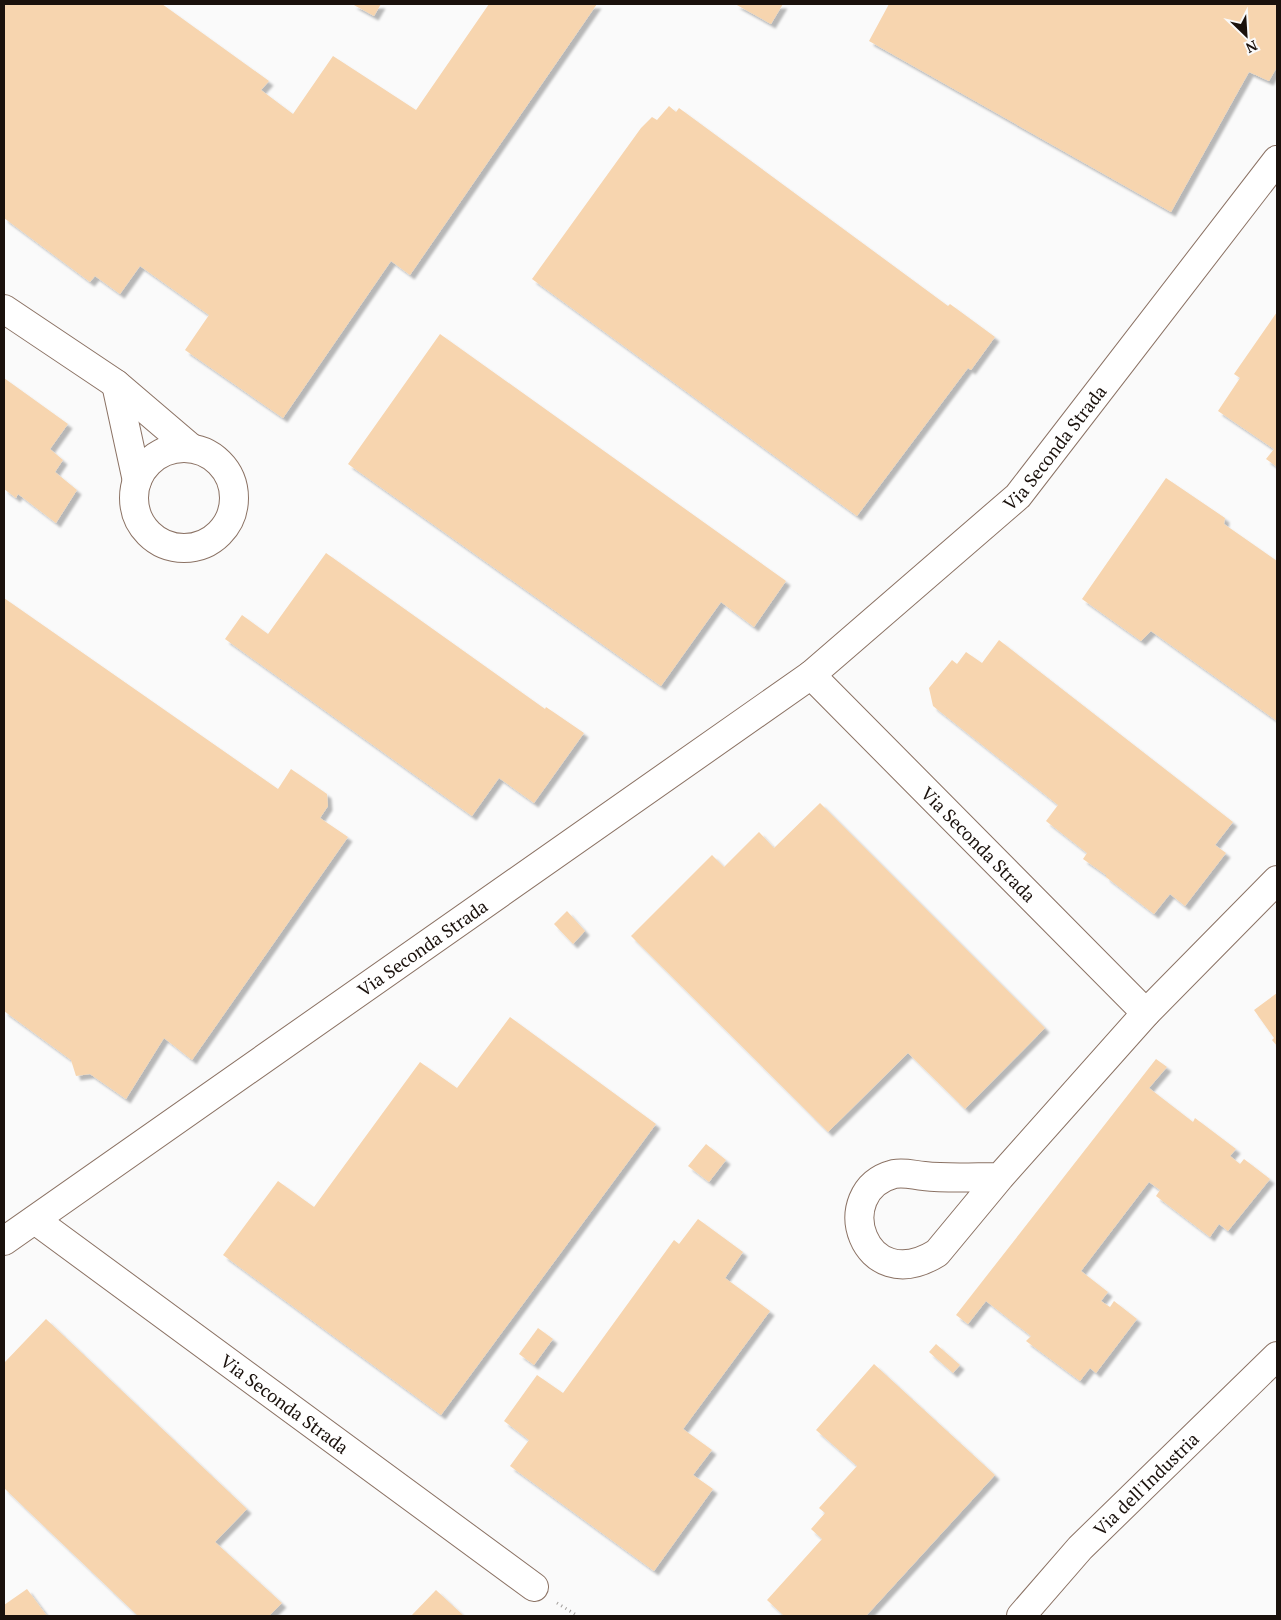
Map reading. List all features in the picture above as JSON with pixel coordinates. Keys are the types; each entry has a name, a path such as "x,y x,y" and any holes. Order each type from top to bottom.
{"street":[{"name":"Via Seconda Strada","path":"4,1241 811,675 1018,496 1268,190 1277,160"},
{"path":"4,309 116,384 191,448"},
{"path":"116,384 137,481"},
{"path":"191,448 206,452 219,461 229,474 234,489 234,505 230,520 221,533 208,543 193,548 175,548 159,542 146,531 136,515 134,498 137,481 145,466 159,455 175,449 191,448"},
{"name":"Via Seconda Strada","path":"811,675 1146,1013"},
{"path":"1000,1177 894,1174 881,1180 870,1190 862,1202 859,1216 860,1231 867,1246 878,1257 893,1264 908,1265 924,1261 937,1253 1000,1177 1146,1013 1277,880"},
{"name":"Via Seconda Strada","path":"35,1220 534,1587"},
{"name":"Via dell'Industria","path":"1021,1616 1080,1548 1277,1356"}],"building":[{"path":"4,4 162,4 269,81 261,90 293,114 333,56 416,110 489,4 597,4 410,275 391,261 283,418 185,350 209,315 140,266 120,294 95,276 90,282 4,218"},
{"path":"352,4 381,4 374,16"},
{"path":"735,4 783,4 771,24"},
{"path":"889,4 1277,4 1277,67 1269,81 1249,72 1171,212 869,41"},
{"path":"669,106 676,112 679,108 948,306 950,304 995,337 971,370 968,368 857,516 532,279 641,128 652,117 657,120"},
{"path":"1277,312 1277,467 1266,459 1274,449 1218,411 1240,378 1234,374"},
{"path":"440,334 786,581 754,627 721,602 661,686 348,464"},
{"path":"4,378 68,424 50,449 63,460 55,472 77,490 56,523 18,494 16,498 4,489"},
{"path":"1166,478 1225,518 1224,524 1277,561 1277,721 1151,631 1141,641 1082,599"},
{"path":"326,553 545,709 546,707 584,733 534,803 499,778 472,816 225,639 242,615 268,634"},
{"path":"4,598 278,789 291,769 327,794 328,806 320,818 348,837 192,1060 164,1038 126,1099 90,1074 76,1076 71,1060 4,1011"},
{"path":"999,640 1233,822 1215,845 1226,853 1185,906 1170,894 1154,914 1083,859 1087,853 1046,821 1058,805 933,706 929,688 952,660 957,664 966,652 982,663"},
{"path":"820,803 1045,1028 965,1109 908,1053 828,1132 631,936 712,855 724,867 759,832 774,848"},
{"path":"567,911 585,931 573,944 554,924"},
{"path":"1277,993 1277,1046 1272,1040 1274,1038 1254,1010"},
{"path":"510,1017 656,1124 441,1415 223,1255 278,1181 314,1207 420,1062 457,1088"},
{"path":"1156,1059 1167,1067 1149,1088 1193,1122 1195,1118 1236,1149 1230,1156 1240,1164 1244,1159 1270,1179 1228,1231 1219,1224 1210,1237 1156,1196 1160,1190 1149,1182 1081,1271 1108,1292 1101,1301 1110,1307 1114,1301 1137,1319 1096,1373 1090,1368 1080,1381 1026,1341 1031,1336 986,1301 968,1324 956,1315"},
{"path":"706,1144 726,1160 709,1182 688,1166"},
{"path":"698,1219 743,1252 725,1278 770,1311 683,1429 712,1450 693,1475 713,1489 654,1571 510,1466 529,1440 504,1421 537,1375 563,1393 674,1240 679,1244"},
{"path":"46,1319 247,1509 215,1542 282,1603 269,1616 138,1616 4,1488 4,1363"},
{"path":"538,1328 553,1339 534,1365 519,1354"},
{"path":"936,1344 960,1365 953,1373 929,1352"},
{"path":"874,1364 995,1475 866,1616 784,1616 767,1600 822,1539 811,1529 825,1513 819,1508 857,1466 816,1430"},
{"path":"27,1589 47,1616 4,1616 4,1605"},
{"path":"436,1590 464,1616 411,1616"}]}
